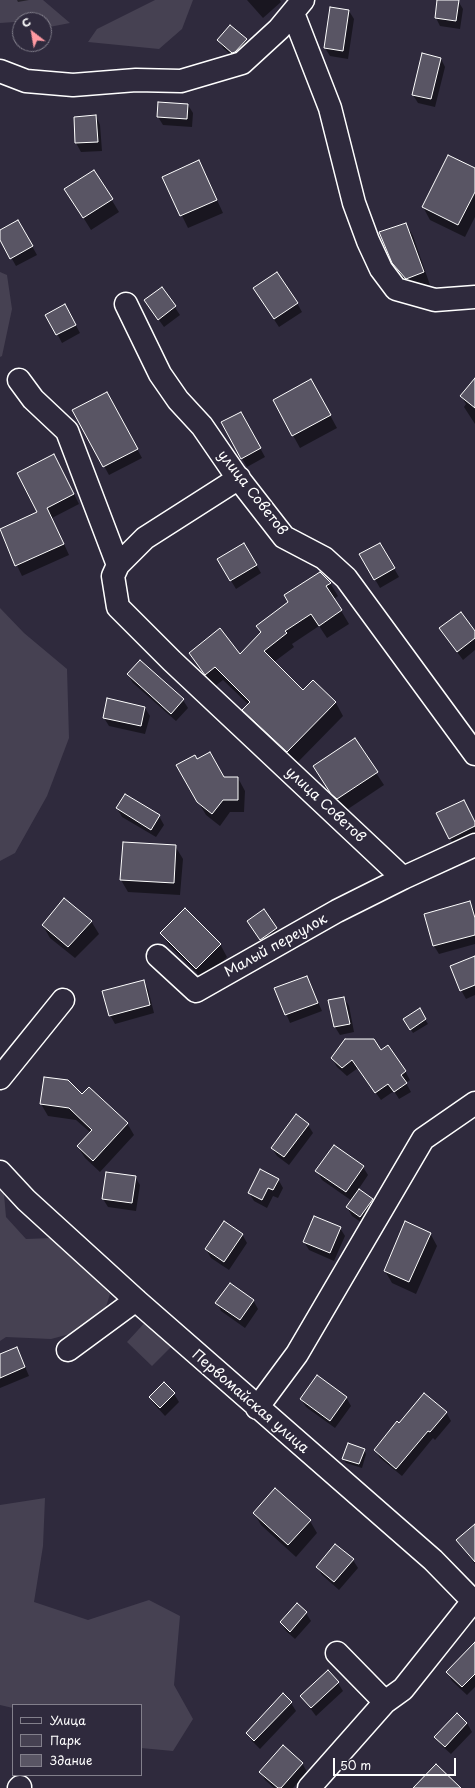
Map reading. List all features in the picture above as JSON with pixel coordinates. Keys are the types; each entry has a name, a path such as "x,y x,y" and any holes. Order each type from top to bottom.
{"street":[{"path":"0,72 26,81 73,85 136,80 181,81 242,63 279,29 298,6"},
{"path":"298,6 330,108 354,203 368,241 381,269 396,289 435,300 475,297"},
{"name":"улица Советов","path":"126,304 160,374 178,400 202,426 284,537 324,558 346,578 475,754"},
{"path":"19,380 33,399 67,431 118,565 145,538 239,478"},
{"name":"улица Советов","path":"118,565 113,576 118,607 172,661 403,878"},
{"path":"403,878 475,845"},
{"name":"Малый переулок","path":"158,956 196,991 337,912 403,878"},
{"path":"0,1078 63,1000"},
{"path":"257,1408 296,1354 423,1139 475,1103"},
{"name":"Первомайская улица","path":"0,1172 30,1209 433,1560 474,1602"},
{"path":"68,1350 136,1300"},
{"path":"309,1788 385,1702 403,1689 474,1602"},
{"path":"337,1653 385,1702"}],"green space":[{"path":"0,0 43,0 70,23 52,26 52,12 12,12 12,22 0,23"},
{"path":"155,0 193,0 182,29 159,49 88,42 97,29"},
{"path":"0,272 7,275 12,309 2,356 0,357"},
{"path":"0,608 24,633 67,669 69,738 47,796 15,853 0,861"},
{"path":"0,1190 4,1194 6,1217 26,1239 53,1238 110,1294 100,1326 51,1339 6,1337 0,1341"},
{"path":"149,1318 175,1343 152,1366 127,1342"},
{"path":"45,1498 43,1546 34,1602 88,1620 149,1600 180,1616 174,1685 193,1719 173,1751 142,1748 142,1704 12,1704 12,1708 0,1705 0,1505"}],"building":[{"path":"437,0 459,0 456,21 435,18"},
{"path":"330,7 349,10 343,51 324,48"},
{"path":"230,25 247,39 235,52 232,53 217,40"},
{"path":"422,53 441,58 431,99 412,95"},
{"path":"158,102 188,104 187,119 157,117"},
{"path":"96,115 98,142 75,143 74,117"},
{"path":"448,155 475,168 475,192 458,225 422,207"},
{"path":"199,160 217,200 180,216 162,177"},
{"path":"94,170 113,199 83,218 64,189"},
{"path":"18,220 33,246 10,259 0,240 0,230"},
{"path":"406,223 424,272 406,279 392,263 379,232"},
{"path":"277,272 298,303 274,319 253,288"},
{"path":"162,287 176,306 158,320 144,300"},
{"path":"65,304 76,325 56,335 45,315"},
{"path":"475,378 475,408 460,396"},
{"path":"311,379 331,415 292,436 273,400"},
{"path":"107,392 138,449 103,467 72,410"},
{"path":"241,412 261,448 241,459 221,422"},
{"path":"54,454 74,494 47,508 64,544 15,566 0,529 37,512 17,473"},
{"path":"244,543 257,565 230,581 217,559"},
{"path":"380,543 395,568 374,580 359,554"},
{"path":"320,572 331,583 326,586 342,610 319,626 311,614 285,631 287,633 264,651 303,690 313,680 336,702 287,752 242,710 250,702 215,667 205,675 189,653 220,628 240,654 261,632 256,626 288,602 284,595"},
{"path":"461,612 475,631 475,638 457,652 439,628"},
{"path":"140,660 184,699 171,714 127,674"},
{"path":"107,698 145,707 141,726 103,718"},
{"path":"355,738 378,772 337,799 331,794 313,766"},
{"path":"210,752 224,777 238,777 238,800 223,800 212,814 197,802 176,765 195,755 197,759"},
{"path":"125,794 160,815 151,830 116,808"},
{"path":"464,800 475,822 475,826 449,839 436,813"},
{"path":"123,842 176,845 174,883 120,880"},
{"path":"64,898 92,921 68,947 42,925"},
{"path":"470,901 475,918 475,935 433,946 424,914"},
{"path":"185,908 221,944 196,969 160,933"},
{"path":"264,909 277,928 260,940 247,921"},
{"path":"475,956 475,985 460,991 450,966"},
{"path":"307,976 318,1003 285,1015 274,988"},
{"path":"144,980 150,1005 109,1016 102,991"},
{"path":"344,997 350,1024 334,1027 328,1000"},
{"path":"420,1008 426,1019 410,1030 403,1019"},
{"path":"345,1039 374,1039 381,1050 388,1045 406,1071 401,1075 407,1083 394,1092 388,1084 375,1093 352,1060 342,1068 331,1058"},
{"path":"44,1077 68,1080 82,1094 89,1087 128,1123 93,1161 77,1146 92,1130 69,1108 40,1104"},
{"path":"296,1114 309,1124 284,1157 271,1148"},
{"path":"334,1145 364,1166 346,1192 315,1171"},
{"path":"260,1169 279,1179 273,1190 268,1188 262,1200 248,1193"},
{"path":"106,1172 136,1176 132,1203 102,1199"},
{"path":"359,1189 373,1199 360,1217 346,1207"},
{"path":"314,1216 341,1227 330,1253 303,1242"},
{"path":"224,1221 243,1234 224,1262 205,1249"},
{"path":"405,1221 431,1233 409,1282 384,1271"},
{"path":"230,1283 254,1300 240,1320 215,1303"},
{"path":"17,1347 25,1367 0,1378 0,1354"},
{"path":"317,1375 347,1397 330,1421 300,1399"},
{"path":"164,1382 175,1393 160,1408 149,1397"},
{"path":"424,1393 447,1412 430,1432 428,1431 396,1469 374,1450 397,1421 399,1423"},
{"path":"348,1443 365,1449 359,1464 342,1459"},
{"path":"275,1488 311,1520 288,1545 253,1513"},
{"path":"475,1524 475,1562 456,1540"},
{"path":"335,1544 354,1559 334,1582 316,1567"},
{"path":"297,1603 307,1612 290,1632 280,1622"},
{"path":"475,1642 475,1674 462,1687 446,1672"},
{"path":"328,1670 339,1682 311,1708 300,1696"},
{"path":"283,1693 292,1702 254,1741 246,1733"},
{"path":"457,1713 467,1723 445,1747 434,1737"},
{"path":"283,1745 303,1763 281,1788 278,1788 259,1772"},
{"path":"436,1764 461,1788 413,1788"}]}
